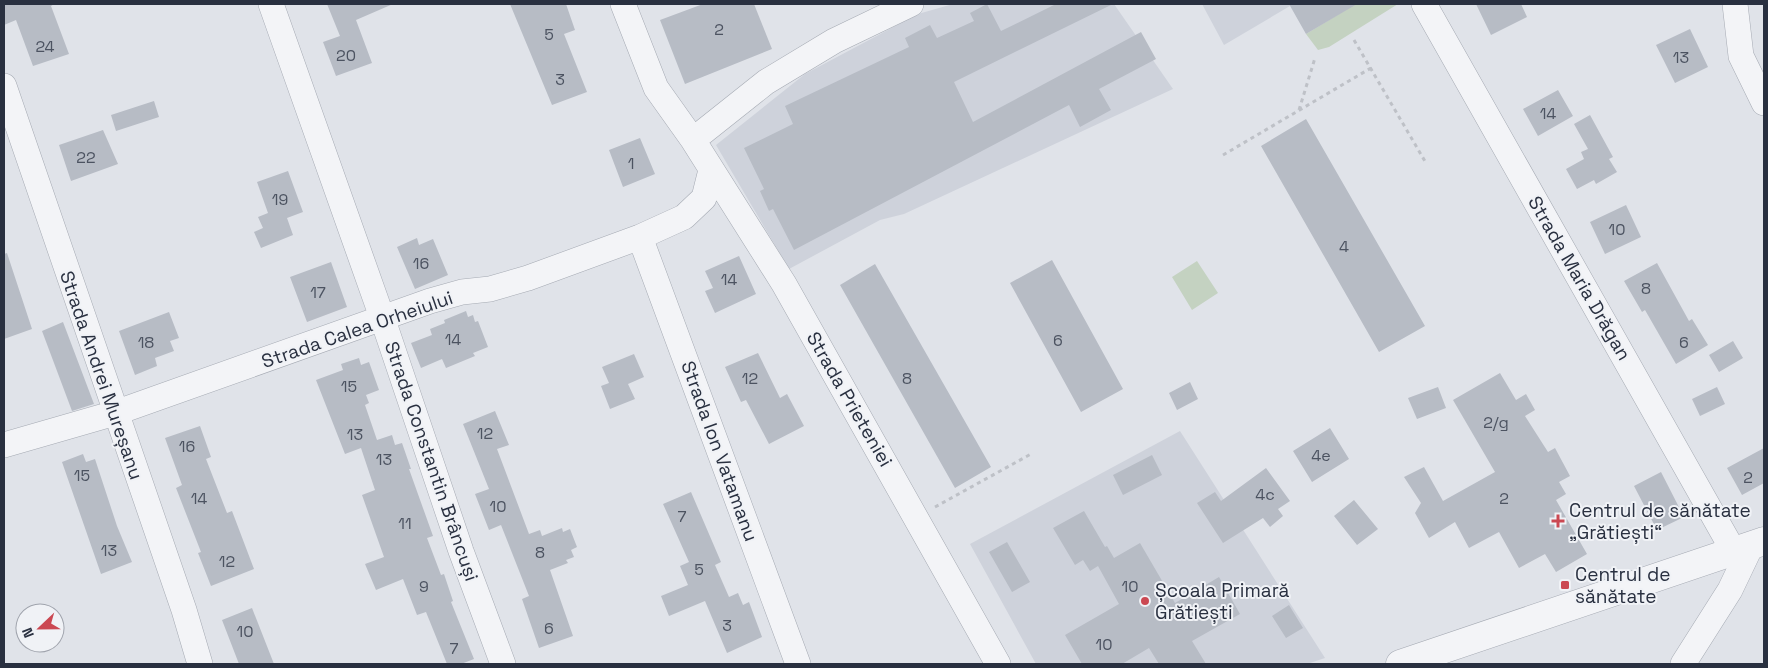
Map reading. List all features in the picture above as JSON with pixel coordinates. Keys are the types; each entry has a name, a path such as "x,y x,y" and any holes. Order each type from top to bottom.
{"street":[{"name":"Strada Constantin Brâncuși","path":"271,4 383,320 461,551 503,664"},
{"name":"Strada Prieteniei","path":"623,4 656,88 693,140 784,284 917,517 998,664"},
{"path":"693,140 727,111 774,77 834,41 911,4"},
{"name":"Strada Maria Drăgan","path":"1424,4 1750,546"},
{"path":"1735,4 1741,56 1764,103"},
{"name":"Strada Andrei Mureșanu","path":"4,86 114,413 184,610 200,664"},
{"name":"Strada Calea Orheiului","path":"4,445 114,413 383,320 430,301 462,292 490,289 528,278 640,237 684,217 704,198 711,170"},
{"name":"Strada Ion Vatamanu","path":"640,237 798,664"},
{"path":"1400,664 1750,546"},
{"path":"1683,664 1730,590 1750,546"}],"path":[{"path":"1354,40 1426,163"},
{"path":"1298,110 1315,58"},
{"path":"1223,155 1370,68"},
{"path":"917,517 1030,454"}],"shaded area":[{"path":"953,4 1114,4 1173,89 904,214 880,220 789,269 716,145 805,74 918,14"},
{"path":"1202,4 1346,4 1349,9 1290,6 1224,45"},
{"name":"Școala Primară Grătiești","path":"1180,431 1325,658 1307,664 1036,664 970,544"}],"green space":[{"path":"1346,4 1398,4 1329,47 1318,50 1306,34 1349,8"},
{"path":"1197,261 1218,293 1192,310 1172,277"}],"building":[{"path":"4,4 54,4 51,6 69,54 33,66 16,20 4,25"},
{"path":"327,4 393,4 356,20 372,63 336,76 323,42 340,36"},
{"path":"510,4 566,4 575,30 564,34 587,92 552,105"},
{"path":"703,4 754,4 772,49 685,84 660,20"},
{"path":"987,4 1001,31 1056,4 1113,4 954,82 973,122 1141,32 1156,59 1099,89 1111,110 1080,127 1069,105 794,250 773,209 769,211 760,191 764,189 744,148 793,124 785,106 909,47 905,38 930,25 937,38 974,21 970,13"},
{"path":"1289,4 1357,4 1306,34"},
{"path":"1476,4 1521,4 1527,17 1491,35"},
{"path":"1690,29 1708,67 1675,83 1656,45"},
{"path":"1558,90 1573,116 1538,136 1523,109"},
{"path":"154,101 159,117 116,131 111,115"},
{"path":"1590,115 1613,157 1609,159 1617,172 1596,184 1594,180 1577,189 1566,169 1584,159 1581,152 1588,149 1574,124"},
{"path":"1306,119 1425,326 1379,352 1261,146"},
{"path":"103,130 118,164 71,181 59,145"},
{"path":"640,138 655,174 623,187 609,150"},
{"path":"288,171 303,212 287,218 293,235 261,248 254,232 263,228 258,217 268,213 257,182"},
{"path":"1626,205 1641,237 1605,254 1590,222"},
{"path":"417,238 419,245 433,239 448,275 415,289 397,247"},
{"path":"7,253 32,329 4,339 4,254"},
{"path":"739,256 756,294 715,313 705,291 713,288 705,271"},
{"path":"1052,260 1123,389 1081,412 1010,283"},
{"path":"331,262 347,307 307,322 290,277"},
{"path":"1657,263 1689,321 1692,319 1708,345 1676,364 1645,310 1642,312 1624,281"},
{"path":"875,264 991,467 955,488 840,285"},
{"path":"466,311 468,317 473,315 475,322 478,321 488,347 473,353 475,356 446,368 442,359 421,368 411,343 432,335 430,329 445,323 444,320"},
{"path":"169,312 179,338 170,341 174,351 155,358 157,366 135,375 119,331"},
{"path":"63,322 94,404 72,411 42,331"},
{"path":"1733,341 1743,358 1719,372 1709,355"},
{"path":"758,353 780,398 787,394 804,426 769,444 746,400 741,402 725,367"},
{"path":"634,354 644,377 628,384 635,399 610,409 601,386 609,383 602,367"},
{"path":"359,358 361,365 369,362 379,390 366,395 369,403 365,405 377,440 392,435 395,445 402,443 411,469 409,469 433,536 427,538 441,575 444,574 453,601 451,602 474,659 461,664 447,664 426,612 417,615 403,579 376,590 365,564 384,557 362,495 375,490 361,448 345,454 316,380 343,370 341,364"},
{"path":"1500,373 1516,400 1526,394 1535,410 1525,416 1548,452 1555,448 1570,476 1559,482 1566,494 1556,500 1587,554 1556,572 1545,554 1519,568 1499,532 1469,548 1455,522 1429,538 1415,513 1421,503 1404,477 1424,467 1443,501 1495,472 1453,400"},
{"path":"1190,382 1198,399 1177,410 1169,393"},
{"path":"1438,387 1446,408 1417,419 1408,398"},
{"path":"1717,387 1725,404 1700,416 1692,399"},
{"path":"495,411 509,445 497,449 529,534 540,530 542,536 562,528 563,532 570,529 577,547 571,550 574,557 566,560 568,563 550,570 573,636 539,648 522,599 529,596 501,525 489,530 475,494 489,489 463,424"},
{"path":"200,426 211,457 206,459 227,513 232,511 254,569 211,586 198,553 201,552 176,488 182,485 165,438"},
{"path":"1330,428 1349,459 1312,482 1293,451"},
{"path":"1764,448 1764,483 1742,495 1727,468"},
{"path":"83,454 86,462 95,459 117,526 132,562 101,574 62,462"},
{"path":"1152,455 1162,475 1123,495 1113,475"},
{"path":"1266,468 1290,501 1278,509 1283,516 1270,527 1263,518 1223,543 1197,503 1215,492 1221,501"},
{"path":"1661,472 1684,517 1657,530 1634,486"},
{"path":"691,492 721,562 715,565 729,597 738,593 743,605 749,602 762,637 727,653 705,601 669,616 661,596 688,585 680,566 689,562 663,504"},
{"path":"1354,500 1378,529 1357,545 1334,516"},
{"path":"1084,511 1105,547 1107,546 1114,558 1140,543 1175,603 1219,577 1240,614 1192,641 1206,664 1159,664 1149,648 1122,664 1082,664 1065,635 1119,604 1098,566 1090,571 1083,560 1075,565 1053,528"},
{"path":"1007,542 1030,582 1012,592 989,552"},
{"path":"1289,605 1303,628 1286,638 1272,616"},
{"path":"252,608 274,664 239,664 222,620"}],"place":[{"name":"Centrul de sănătate „Grătiești“","path":"1558,521"},
{"name":"Centrul de sănătate","path":"1565,585"},
{"name":"Școala Primară Grătiești","path":"1145,601"}]}
